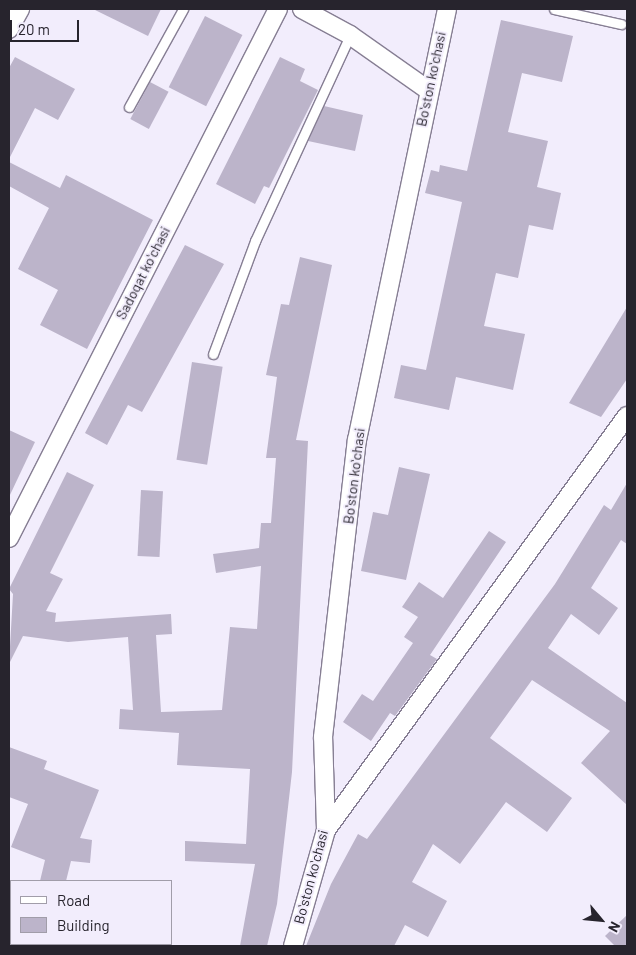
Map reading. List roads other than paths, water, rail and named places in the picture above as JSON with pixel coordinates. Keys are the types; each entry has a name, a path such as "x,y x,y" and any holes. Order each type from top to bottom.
{"street":[{"path":"9,29 20,9"},
{"name":"Sadoqat koʻchasi","path":"9,538 278,9"},
{"path":"302,9 350,35 428,90"},
{"name":"Boʻston koʻchasi","path":"293,946 326,830 323,737 357,440 428,90 447,9"},
{"path":"326,830 627,416"}],"lane":[{"path":"129,107 183,9"},
{"path":"554,9 621,24"},
{"path":"213,354 255,241 350,35"}]}
